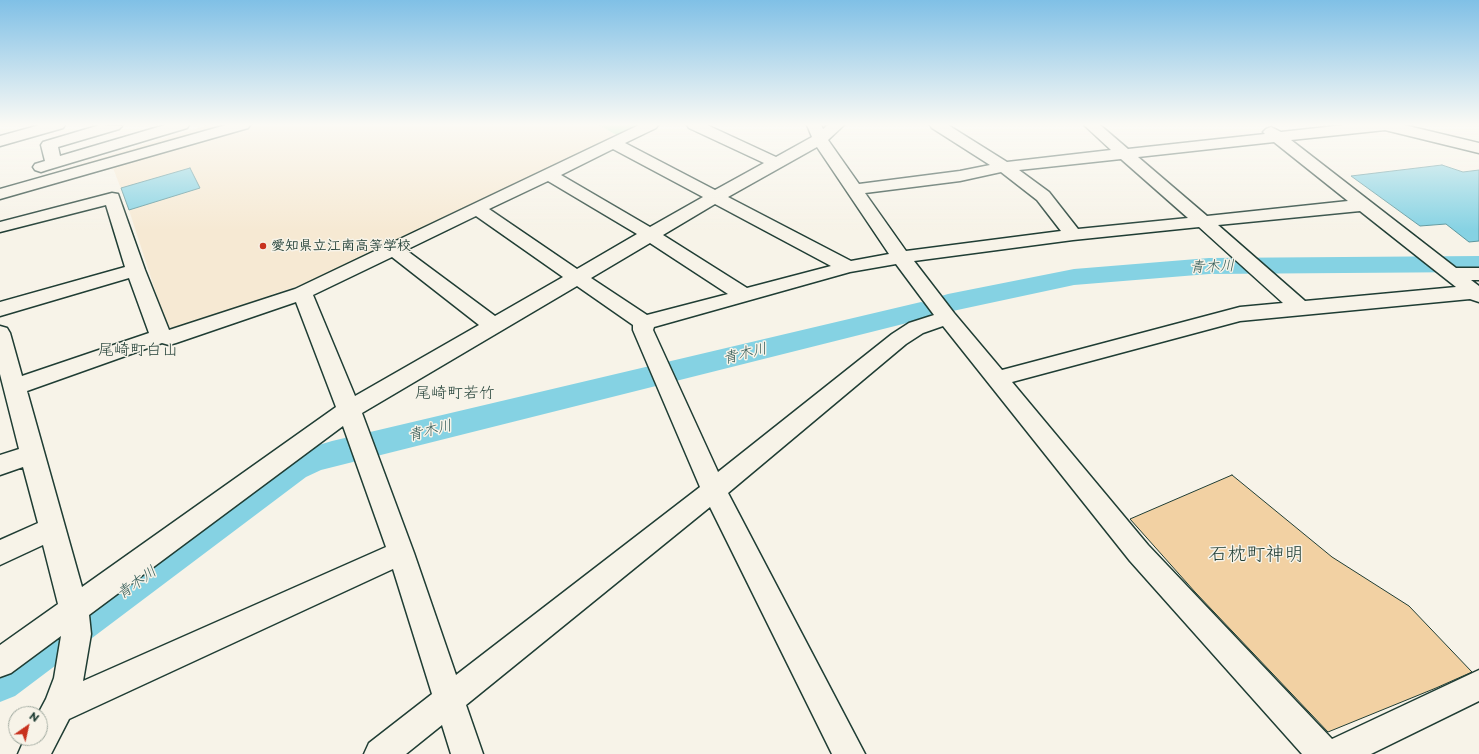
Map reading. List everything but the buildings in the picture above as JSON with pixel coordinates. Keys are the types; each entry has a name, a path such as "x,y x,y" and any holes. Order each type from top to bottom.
{"street":[{"path":"0,179 63,160"},
{"path":"0,194 119,160"},
{"path":"14,387 161,336 169,338 302,293 577,160"},
{"path":"645,160 848,266"},
{"path":"770,160 776,163"},
{"path":"0,663 75,620 350,410 780,160"},
{"path":"840,160 856,189 901,257 996,379 1139,553 1324,754"},
{"path":"993,160 1044,196 1073,235"},
{"path":"856,189 960,176 1004,167 1062,160"},
{"path":"1131,160 1204,222 1300,308"},
{"path":"1307,160 1442,267 1477,287"},
{"path":"548,174 651,235 744,295"},
{"path":"0,227 112,198 135,270 161,336"},
{"path":"477,209 644,323 848,266 901,257 1073,235 1364,205"},
{"path":"393,249 494,326"},
{"path":"0,309 135,270"},
{"path":"996,379 1240,314 1477,287"},
{"path":"302,293 350,410 401,553 448,700 467,754"},
{"path":"380,754 714,490 898,339 916,328 947,318"},
{"path":"644,323 643,330 714,490 849,754"},
{"path":"0,333 3,359 14,387 75,620 69,678 58,708 34,754"},
{"path":"0,465 32,454"},
{"path":"0,553 52,528"},
{"path":"58,708 401,553"},
{"path":"1336,754 1479,685"}],"shaded area":[{"name":"愛知県立江南高等学校","path":"93,160 570,160 306,283 177,328 167,327 129,210 113,168 5,198 6,187"}],"water":[{"path":"1442,165 1463,172 1479,170 1479,241 1469,242 1446,224 1420,226 1351,176"},
{"path":"190,168 200,188 129,210 121,188"}],"waterway":[{"name":"青木川","path":"948,303 1074,277 1209,266 1479,264"},
{"name":"青木川","path":"0,682 294,468 311,460 921,311"}],"place":[{"name":"愛知県立江南高等学校","path":"263,246"}],"district":[{"name":"尾崎町白山","path":"138,351"},
{"name":"尾崎町若竹","path":"455,394"},
{"name":"石枕町神明","path":"1256,555"}]}
